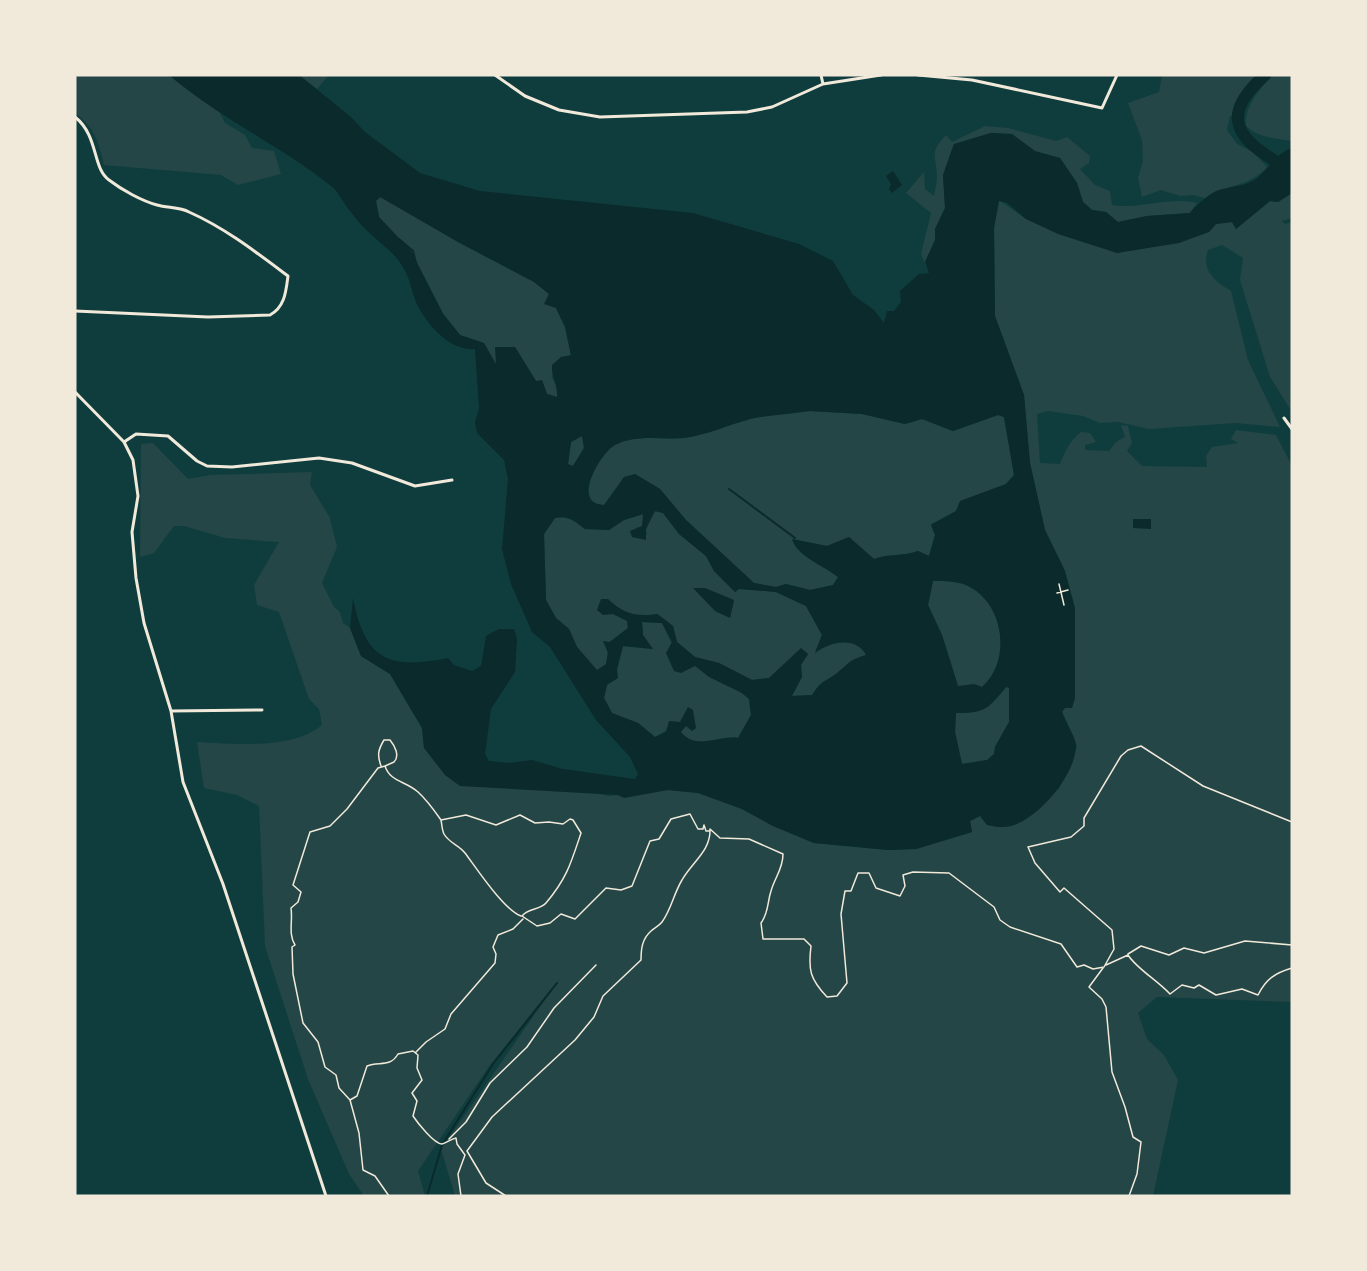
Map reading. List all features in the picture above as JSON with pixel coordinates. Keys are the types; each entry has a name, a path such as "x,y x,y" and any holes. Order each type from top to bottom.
{"street":[{"path":"495,75 525,96 559,110 600,117 747,112 772,107 823,84 881,75"},
{"path":"821,75 823,84"},
{"path":"918,75 971,77 1102,108 1117,75"},
{"path":"75,117 91,136 100,169 106,178 155,205 188,211 199,219 218,225 288,276 284,297 278,311 270,315 208,317 75,310"},
{"path":"75,392 124,442 133,460 138,496 132,532 135,578 144,623 171,711 183,782 223,884 326,1196"},
{"path":"1284,418 1292,429"},
{"path":"124,442 136,434 168,436 197,461 207,466 232,467 320,458 351,463 415,486 452,480"},
{"path":"171,711 262,710"}],"path":[{"path":"1059,584 1064,605"},
{"path":"1057,593 1068,590"},
{"path":"384,740 390,740 395,747 396,760 381,766 377,755 379,749 384,740"},
{"path":"1129,1196 1137,1174 1141,1142 1133,1137 1112,1072 1106,1007 1102,999 1089,987 1114,949 1112,930 1064,888 1060,892 1035,863 1028,847 1071,837 1084,826 1083,818 1121,756 1128,750 1141,746 1203,786 1292,822"},
{"path":"381,766 347,809 330,826 310,832 293,885 301,892 298,902 291,909 293,919 291,935 295,945 292,947 293,974 302,1020 319,1044 326,1067 336,1075 339,1088 350,1100 359,1133 363,1170 375,1176 389,1196"},
{"path":"385,766 392,777 418,792 424,801 433,806 441,820 443,832 451,843 463,850 513,914 531,920 537,926 550,923 561,914 575,919 606,888 621,890 632,886 650,841 659,838 671,819 690,814 698,829 703,829 704,825 706,831 710,831"},
{"path":"350,1100 357,1095 367,1066 386,1065 398,1054 416,1052 445,1029 451,1014 495,963 496,954 493,947 498,934 513,929 524,918 522,916 526,911 546,903 572,866 581,833 570,819 563,824 535,823 520,815 500,825 466,816 441,820"},
{"path":"506,1196 486,1183 467,1151 492,1117 575,1040 594,1017 603,996 640,960 642,944 650,932 662,923 680,882 694,860 704,853 711,841 710,829 720,838 749,839 783,854 783,864 770,891 767,915 762,923 763,939 804,939 811,946 808,968 827,997 837,996 848,983 841,914 845,891 851,891 858,873 869,873 876,888 900,896 905,886 903,875 913,872 949,873 994,907 1000,920 1010,927 1061,944 1077,967 1084,965 1093,969 1104,967 1141,946 1170,955 1184,948 1204,953 1245,941 1292,945"},
{"path":"1128,955 1134,964 1153,976 1170,994 1182,985 1194,988 1199,985 1216,995 1242,989 1258,995 1264,982 1277,972 1292,968"},
{"path":"449,1140 466,1122 490,1083 527,1047 554,1008 596,965"},
{"path":"416,1052 419,1058 417,1068 422,1080 412,1093 417,1101 414,1119 437,1143 456,1138 457,1144 465,1155 458,1174 461,1196"}],"shaded area":[{"path":"75,75 169,75 220,113 225,123 245,135 252,148 274,151 281,174 238,185 221,175 104,165 95,136 87,124 75,113"},
{"path":"169,75 299,75 351,117 365,132 420,173 480,191 693,213 799,244 833,261 853,295 874,310 884,323 887,311 894,311 901,302 900,291 919,274 929,273 925,262 935,240 935,229 945,208 943,175 954,144 991,133 1012,134 1035,151 1060,158 1077,183 1083,202 1092,210 1106,212 1118,222 1147,216 1190,213 1216,191 1247,184 1256,179 1281,154 1292,148 1292,193 1278,202 1270,201 1236,229 1232,222 1216,224 1209,232 1179,243 1117,253 1058,234 1026,219 1007,203 999,201 994,228 995,316 1024,395 1030,463 1045,530 1065,571 1075,608 1075,698 1072,708 1065,708 1062,712 1076,745 1070,769 1054,794 1033,815 1011,826 987,825 980,816 970,821 972,832 916,849 888,850 814,843 773,826 742,809 698,793 668,790 624,798 618,795 460,786 445,775 424,748 422,728 390,674 361,656 350,628 353,598 364,635 383,656 395,661 410,662 448,658 454,665 472,671 481,666 486,636 499,629 514,629 517,639 515,672 491,709 485,754 489,761 509,763 532,760 563,769 635,779 638,774 630,757 596,720 550,647 532,632 511,584 502,549 508,479 504,460 477,433 475,422 479,409 475,349 459,347 451,343 432,326 417,305 404,269 392,253 359,222 334,188","holes":["380,197 534,282 549,294 544,304 556,308 565,327 571,355 561,357 552,365 557,397 547,394 542,380 536,381 515,347 495,347 496,364 484,343 460,335 443,314 411,251 379,217 376,201","810,411 862,414 905,424 922,419 953,431 998,415 1004,417 1014,475 1006,484 960,501 956,511 931,525 935,535 929,556 918,551 874,559 849,537 827,546 792,539 805,556 838,577 833,585 810,590 786,584 776,587 754,583 686,520 660,489 635,474 624,477 604,505 594,503 589,497 591,478 602,458 615,445 640,438 693,437 765,416","582,436 584,448 573,466 568,464 571,442","655,511 663,513 679,534 706,556 714,571 735,592 739,589 776,592 806,606 822,635 815,653 842,642 856,645 866,655 850,662 821,684 812,695 792,696 802,677 801,665 808,654 801,648 769,678 752,680 719,663 695,657 677,642 673,626 657,614 631,613 619,608 608,599 601,599 597,610 603,615 613,614 627,621 628,628 610,642 603,641 608,653 606,664 597,670 577,647 569,629 556,618 546,600 544,534 555,518 568,518 585,529 609,530 624,520 643,514 642,526 630,531 632,537 646,540 646,529","933,581 947,581 970,587 991,607 997,620 1000,649 997,664 982,687 974,684 958,686 942,635 928,605","642,622 662,623 672,642 666,653 674,671 681,673 695,666 709,677 742,693 749,699 751,715 738,738 708,741 694,741 687,738 681,732 686,726 692,731 696,728 693,710 688,707 680,722 669,721 666,732 655,737 638,723 612,713 604,698 607,685 618,678 617,669 623,646 653,649 643,635","1006,687 1009,688 1009,722 995,747 994,754 987,760 962,764 955,732 956,713 980,711 995,700"]},
{"path":"299,75 329,75 317,89"},
{"path":"1162,75 1260,75 1253,81 1241,111 1230,116 1227,130 1237,144 1253,152 1267,167 1244,183 1222,190 1208,199 1193,195 1180,196 1161,190 1142,197 1138,178 1143,161 1142,140 1128,103 1159,92"},
{"path":"1272,75 1292,75 1292,141 1262,135 1246,126 1250,105"},
{"path":"985,126 1008,128 1056,141 1067,137 1090,156 1089,163 1080,169 1095,185 1110,191 1112,205 1133,206 1175,201 1197,203 1190,213 1147,216 1118,222 1106,212 1092,210 1083,202 1077,183 1060,158 1035,152 1012,134 991,133 954,144 943,175 945,208 935,229 935,240 925,262 929,273 921,254 931,213 906,193 924,172 925,189 934,196 937,146 946,135 952,142"},
{"path":"893,171 902,185 892,193 889,189 891,184 886,176"},
{"path":"1292,193 1292,218 1282,221 1285,224 1292,222 1292,412 1270,377 1240,280 1243,258 1222,245 1208,250 1206,257 1206,264 1211,275 1231,291 1248,360 1280,427 1235,423 1149,429 1118,422 1100,423 1083,416 1048,411 1037,414 1040,463 1060,464 1070,443 1081,432 1090,433 1096,442 1085,445 1085,450 1109,451 1116,442 1125,437 1121,425 1128,426 1132,443 1127,451 1142,466 1207,467 1206,456 1212,447 1238,443 1231,439 1236,430 1276,435 1292,466 1292,1002 1157,997 1138,1013 1147,1039 1164,1055 1178,1080 1153,1196 455,1196 441,1149 560,978 490,1065 418,1171 425,1196 364,1196 349,1174 308,1079 265,946 259,806 237,795 204,788 197,742 262,744 279,742 310,733 322,725 319,709 309,699 279,612 257,605 254,585 279,542 225,538 184,526 174,526 154,553 140,557 141,444 153,443 188,479 210,475 312,472 310,485 330,518 337,547 322,583 334,607 340,612 343,623 350,628 361,656 390,674 422,728 424,748 608,796 668,790 699,793 742,809 773,826 814,843 888,850 916,849 972,832 970,821 980,816 985,819 1059,789 1077,746 1062,711 1065,708 1065,571 1045,530 1030,463 1024,395 995,316 994,228 999,200 1026,219 1117,253 1209,232 1216,224 1232,222 1236,229 1270,201 1278,202"},
{"path":"381,197 458,242 534,282 549,294 565,327 571,356 551,376 558,387 557,397 547,394 542,381 536,381 515,347 496,366 484,343 460,335 443,313 411,251 379,217 376,201"},
{"path":"810,411 862,414 905,424 922,419 953,431 998,415 1004,417 1014,475 1006,484 961,501 956,511 931,524 935,535 929,556 918,551 874,559 849,537 827,546 792,539 805,556 838,577 834,585 810,590 786,584 776,587 754,583 686,520 660,489 635,474 604,505 594,502 590,496 589,488 596,467 615,445 640,438 693,437 750,419"},
{"path":"582,436 584,448 573,466 568,465 571,442"},
{"path":"654,511 663,513 679,534 706,556 714,571 735,592 739,589 776,592 806,606 822,635 815,652 835,644 849,643 862,649 867,655 850,662 821,683 812,695 791,696 802,677 801,665 808,654 801,649 769,678 752,680 719,663 695,657 677,642 673,626 658,614 639,617 621,610 613,614 627,621 628,628 609,642 606,665 597,671 577,647 569,629 556,618 546,600 544,534 555,518 560,517 571,519 585,529 609,530 624,520 644,514 642,526 636,528 647,535 646,529","holes":["734,600 730,617 715,611"]},
{"path":"1133,519 1151,519 1151,529 1133,528"},
{"path":"933,581 966,585 982,595 991,607 1000,634 1000,649 991,676 982,687 958,686 942,635 928,605"},
{"path":"693,588 705,588 734,600 730,618 715,611"},
{"path":"642,622 662,623 684,670 695,665 749,699 751,715 738,738 693,741 686,738 680,732 686,725 686,715 680,722 655,737 638,723 612,713 604,698 607,685 617,669 623,646 652,649 643,635"},
{"path":"1006,687 1009,687 1009,722 995,747 994,754 988,760 962,764 955,732 956,713 980,711 990,705"}],"waterway":[{"path":"1265,75 1247,94 1238,112 1241,131 1259,150 1271,158 1278,162 1292,163"},
{"path":"399,239 413,251 416,263"},
{"path":"729,489 795,538"},
{"path":"427,1196 442,1145 493,1064 557,983"}]}
